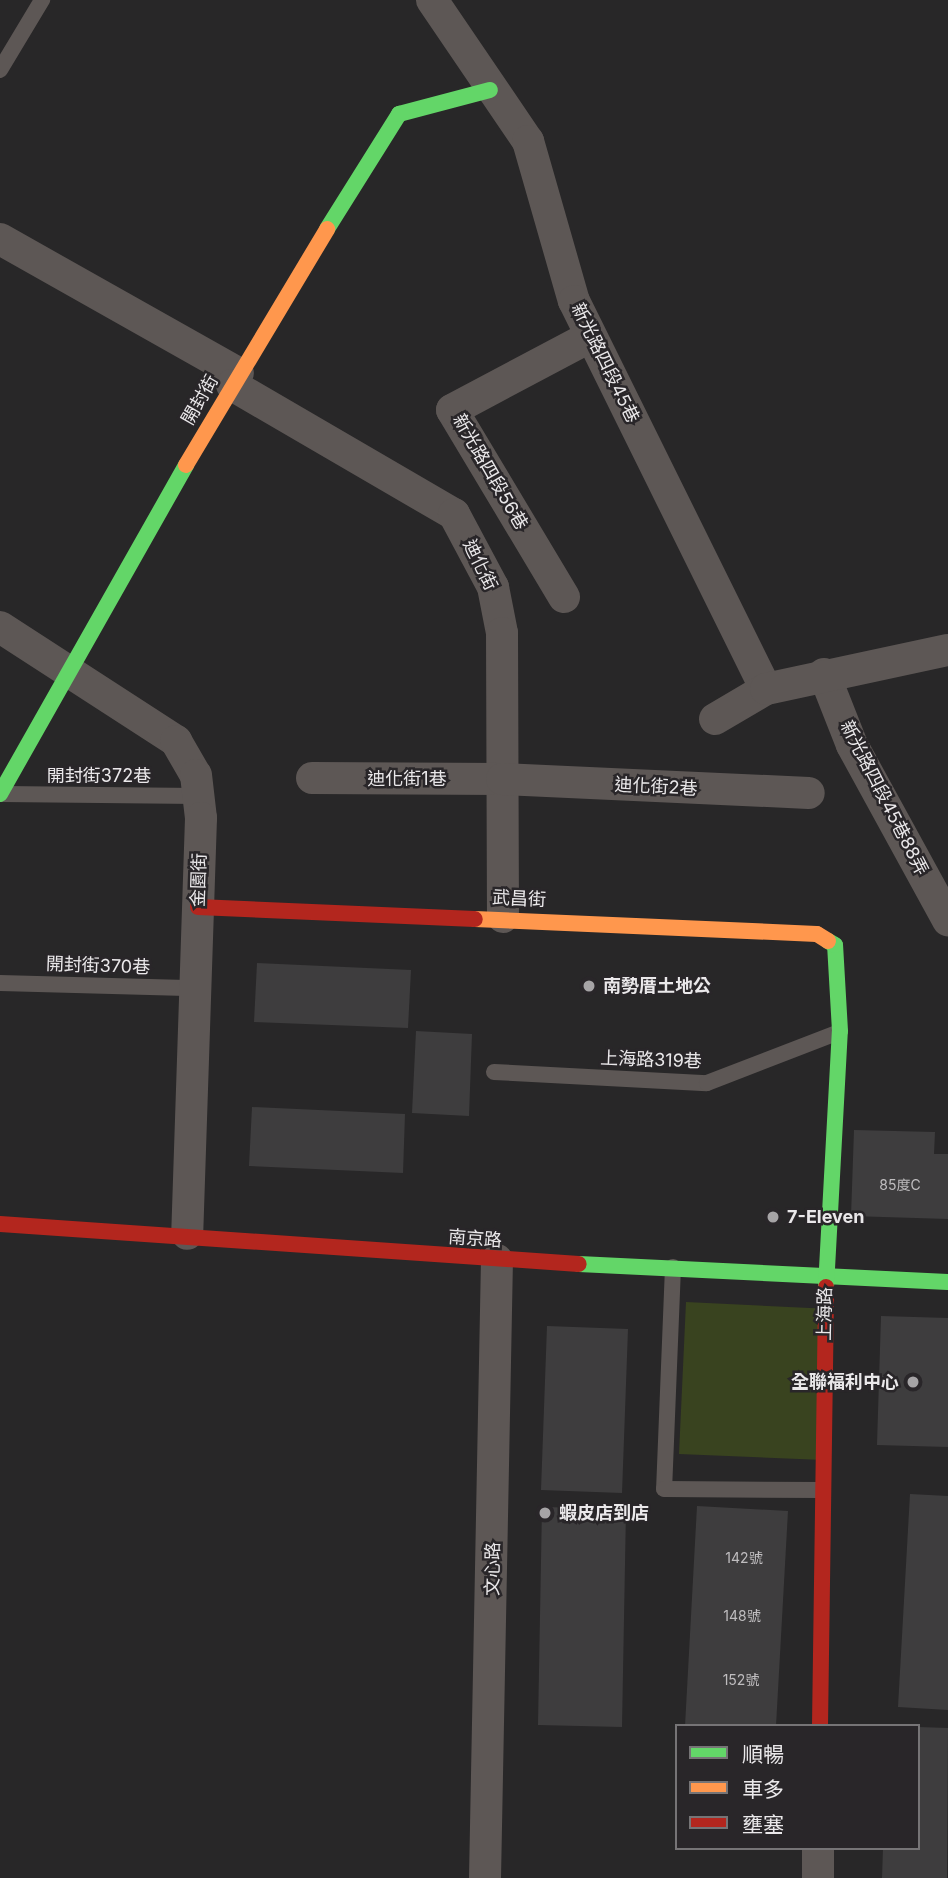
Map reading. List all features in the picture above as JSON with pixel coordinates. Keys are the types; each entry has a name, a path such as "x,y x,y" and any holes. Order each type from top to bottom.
{"street":[{"name":"新光路四段45巷","path":"437,2 490,90 528,141 574,301 766,690"},
{"name":"開封街","path":"0,794 235,379 399,114 490,90"},
{"name":"迪化街","path":"0,239 454,514 493,587 502,633 503,917"},
{"name":"新光路四段56巷","path":"564,597 452,410 592,336"},
{"name":"金園街","path":"0,627 176,741 196,775 198,906 187,1234"},
{"path":"715,719 766,690 824,674 948,650"},
{"name":"新光路四段45巷88弄","path":"824,674 852,745 948,920"},
{"name":"迪化街1巷","path":"312,778 502,779"},
{"name":"迪化街2巷","path":"502,779 809,793"},
{"name":"武昌街","path":"198,906 503,917 817,934 835,945"},
{"name":"上海路","path":"820,1724 826,1277 840,1031 835,945"},
{"name":"南京路","path":"0,1224 187,1234 497,1260 948,1282"},
{"name":"文心路","path":"485,1878 497,1260"},
{"path":"818,1850 818,1878"}],"lane":[{"path":"0,70 43,0"},
{"name":"開封街372巷","path":"0,794 198,796"},
{"name":"開封街370巷","path":"0,983 196,988"},
{"name":"上海路319巷","path":"494,1072 707,1083 840,1031"},
{"path":"673,1267 664,1489 824,1490"}],"green space":[{"path":"686,1302 831,1309 824,1460 679,1454"}],"building":[{"path":"257,963 411,970 408,1028 254,1022"},
{"path":"416,1031 472,1034 469,1116 412,1113"},
{"path":"252,1107 405,1114 403,1173 249,1166"},
{"path":"854,1130 935,1132 934,1154 948,1154 948,1219 851,1216"},
{"name":"全聯福利中心","path":"881,1316 948,1318 948,1447 877,1445"},
{"path":"547,1326 628,1329 622,1493 541,1490"},
{"path":"910,1494 948,1496 948,1710 898,1707"},
{"path":"697,1506 788,1511 776,1724 685,1724"},
{"path":"542,1507 626,1509 622,1727 538,1725"},
{"path":"920,1727 948,1728 947,1878 882,1878 883,1850 920,1850"}],"traffic: fast":[{"path":"327,229 399,114 490,90"},
{"path":"0,794 186,465"},
{"path":"826,1287 840,1031 835,945 828,941"},
{"path":"579,1264 948,1282"}],"traffic: slow":[{"path":"186,465 327,229"},
{"path":"475,919 817,934 828,941"}],"traffic: jam":[{"path":"198,907 475,919"},
{"path":"0,1224 579,1264"},
{"path":"820,1724 826,1287"}],"place":[{"name":"南勢厝土地公","path":"589,986"},
{"name":"7-Eleven","path":"773,1217"},
{"name":"全聯福利中心","path":"913,1382"},
{"name":"蝦皮店到店","path":"545,1513"}]}
